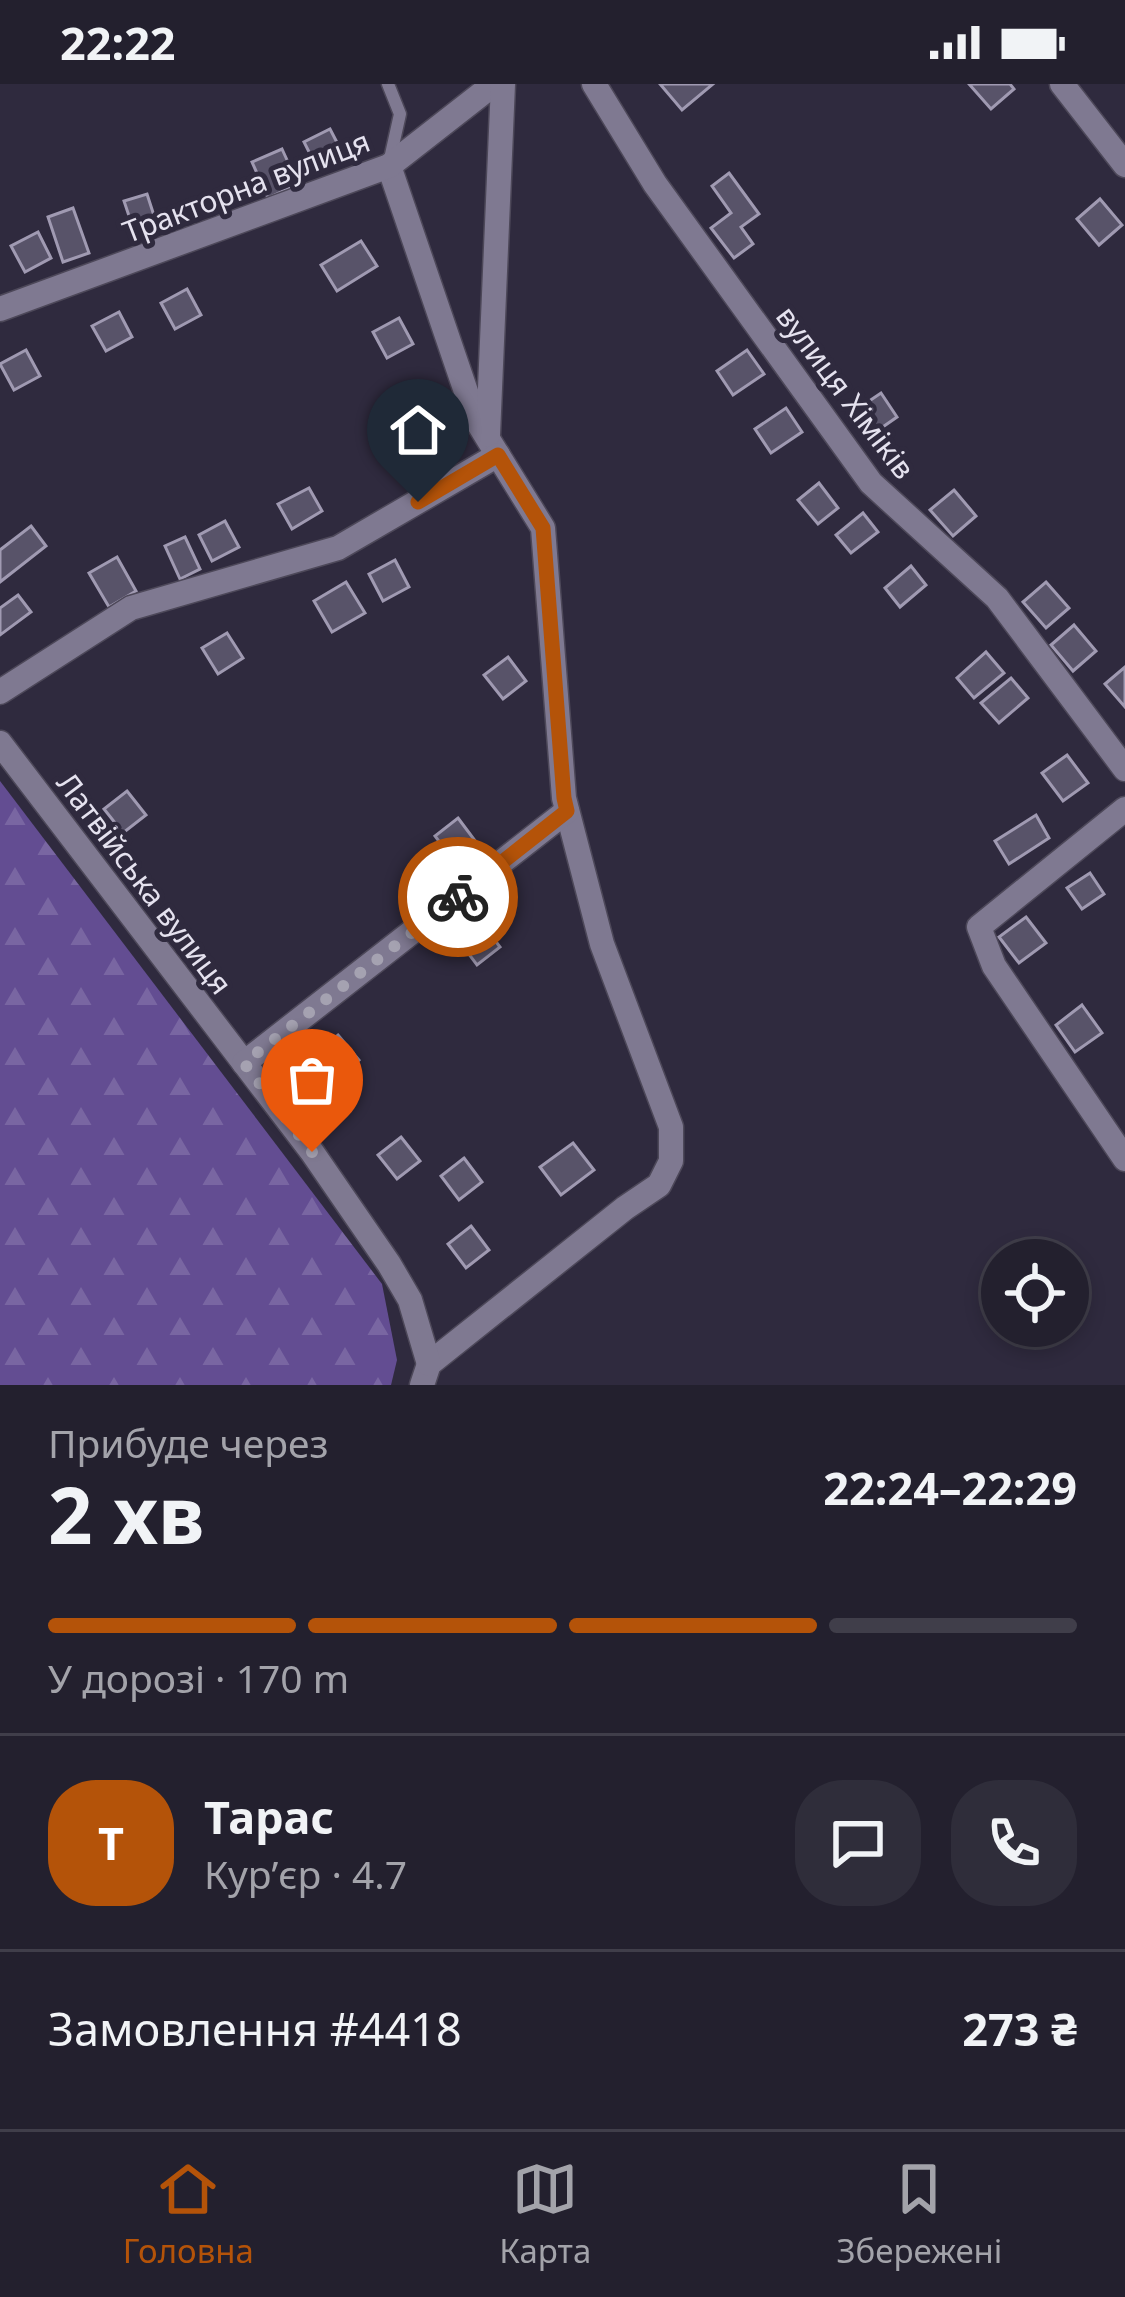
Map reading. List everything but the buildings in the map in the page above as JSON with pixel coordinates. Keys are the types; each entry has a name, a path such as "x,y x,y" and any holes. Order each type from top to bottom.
{"street":[{"name":"Тракторна вулиця","path":"0,309 388,166 494,84"},
{"path":"493,447 503,84"},
{"name":"вулиця Хіміків","path":"594,84 656,184 871,483 997,598 1125,769"},
{"path":"1062,84 1125,165"},
{"path":"388,166 475,418 543,528 564,798 602,944 670,1127 671,1161 659,1185 426,1374"},
{"path":"0,692 131,608 338,548 493,447"},
{"name":"Латвійська вулиця","path":"0,743 312,1152 389,1264 410,1300 426,1374"},
{"path":"1125,809 979,927 994,966 1125,1159"},
{"path":"244,1063 567,811"}],"lane":[{"path":"388,84 400,114 388,166"}],"green space":[{"path":"0,781 382,1284 397,1360 391,1385 0,1385"}],"way so far":[{"path":"312,1152 244,1063 458,897"}],"route":[{"path":"418,502 498,455 543,528 567,811 458,897"}]}
